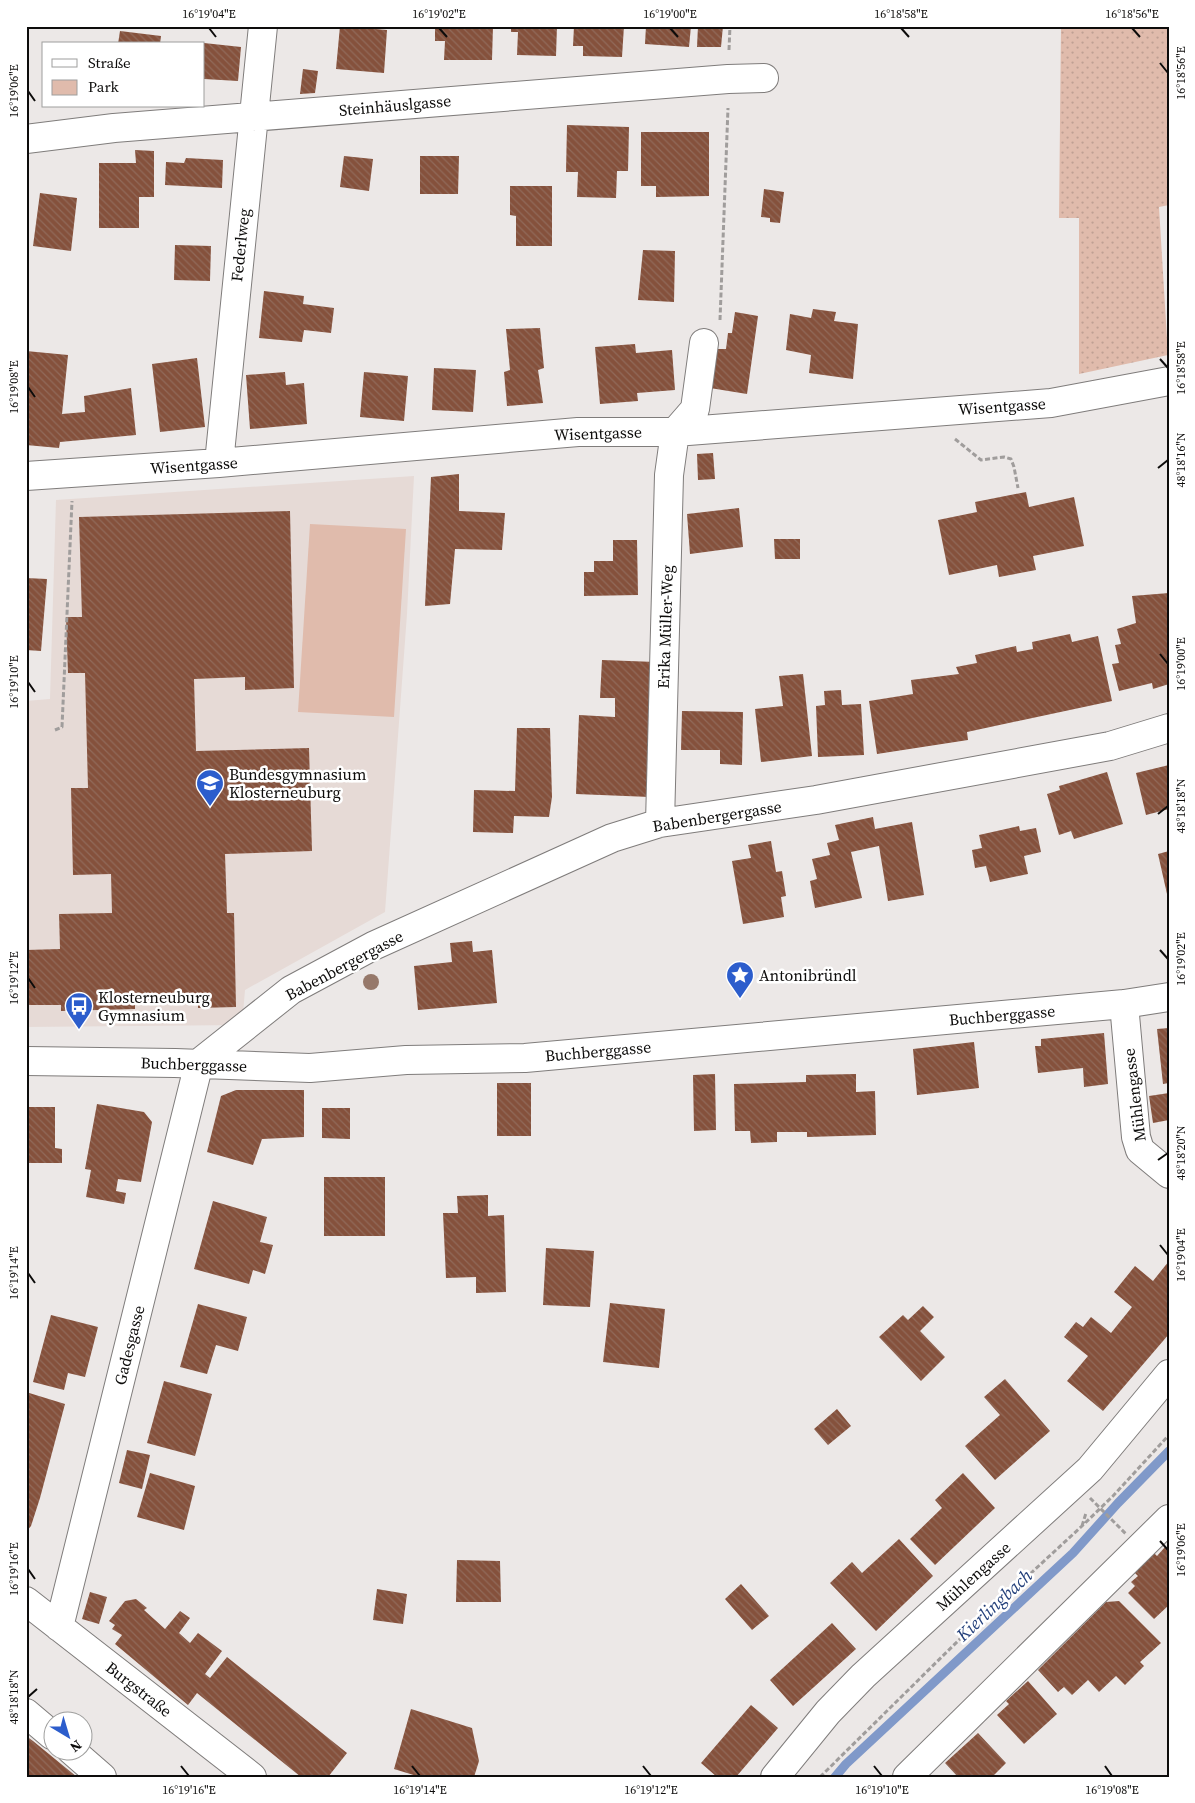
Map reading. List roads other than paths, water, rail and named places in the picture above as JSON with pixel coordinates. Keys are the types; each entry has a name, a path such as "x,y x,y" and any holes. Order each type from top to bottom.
{"street":[{"name":"Federlweg","path":"219,463 263,26"},
{"name":"Steinhäuslgasse","path":"26,139 114,128 709,80 764,78"},
{"path":"675,432 695,409 704,343"},
{"name":"Wisentgasse","path":"26,476 219,463 578,432 675,432 1051,403 1169,381"},
{"name":"Erika Müller-Weg","path":"660,823 669,475 675,432"},
{"name":"Babenbergergasse","path":"199,1063 291,990 373,946 612,838 660,823 816,800 1110,746 1169,728"},
{"name":"Buchberggasse","path":"26,1061 199,1063 310,1068 406,1060 525,1058 1124,1004 1169,997"},
{"name":"Mühlengasse","path":"1124,1004 1136,1137 1140,1150 1169,1174"},
{"name":"Gadesgasse","path":"59,1627 199,1063"},
{"name":"Mühlengasse","path":"775,1777 828,1712 863,1676 1090,1469 1169,1374"},
{"path":"907,1777 1169,1518"},
{"name":"Burgstraße","path":"26,1601 252,1777"},
{"path":"26,1713 42,1727"},
{"path":"82,1760 102,1777"}],"waterway":[{"name":"Kierlingbach","path":"835,1777 846,1764 1073,1553 1169,1451"}],"place":[{"name":"Bundesgymnasium Klosterneuburg","path":"210,807"},
{"name":"Antonibründl","path":"740,999"},
{"name":"Klosterneuburg Gymnasium","path":"79,1030"}]}
